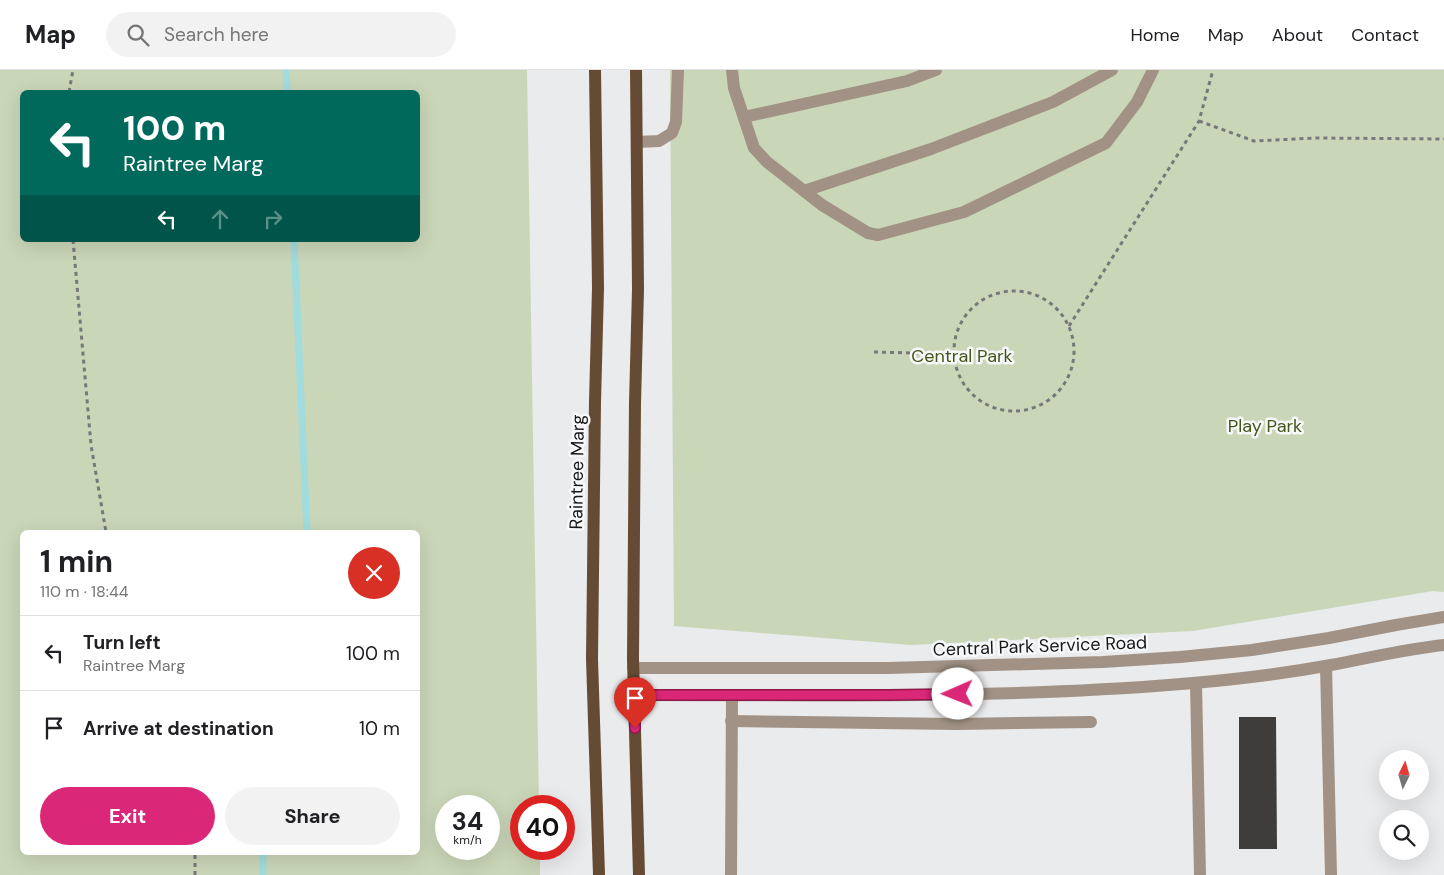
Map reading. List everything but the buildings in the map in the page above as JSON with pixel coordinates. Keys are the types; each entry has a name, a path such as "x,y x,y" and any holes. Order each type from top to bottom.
{"main road":[{"name":"Raintree Marg","path":"595,70 598,288 592,659 599,875"},
{"path":"636,70 638,288 633,668 639,875"}],"street":[{"path":"636,142 659,141 672,133 676,122 678,70"},
{"path":"732,70 734,88 754,148 767,162 822,205 868,233 878,234 964,212 1106,143 1137,102 1153,70"},
{"path":"744,117 907,82 936,70"},
{"path":"804,191 931,149 1053,102 1112,70"},
{"name":"Central Park Service Road","path":"633,668 888,668 1103,662 1252,650 1444,618"},
{"path":"634,695 958,694 1104,690 1196,683 1255,676 1326,666 1444,644"},
{"path":"1326,666 1331,875"},
{"path":"1196,683 1200,875"},
{"path":"957,724 958,694"},
{"path":"731,875 732,695"},
{"path":"731,721 957,724 1090,722"}],"path":[{"path":"69,90 73,70"},
{"path":"1068,326 1199,121 1213,70"},
{"path":"1199,121 1254,141 1316,138 1444,139"},
{"path":"73,242 91,445 106,530"},
{"path":"1011,291 1034,295 1054,307 1068,326 1074,349 1071,372 1059,392 1040,406 1017,412 994,408 973,396 959,377 953,354 957,331 969,311 988,297 1011,291"},
{"path":"874,352 953,354"},
{"path":"195,855 195,875"}],"green space":[{"path":"0,70 527,70 539,795 510,795 510,860 540,860 540,875 0,875"},
{"name":"Central Park","path":"670,70 1444,70 1444,592 1433,591 1193,631 911,645 674,626"}],"waterway":[{"path":"286,70 287,90"},
{"path":"294,242 307,530"},
{"path":"263,855 263,875"}],"route":[{"path":"635,728 634,695 958,694"}],"park label":[{"name":"Play Park","path":"1265,426"}]}
